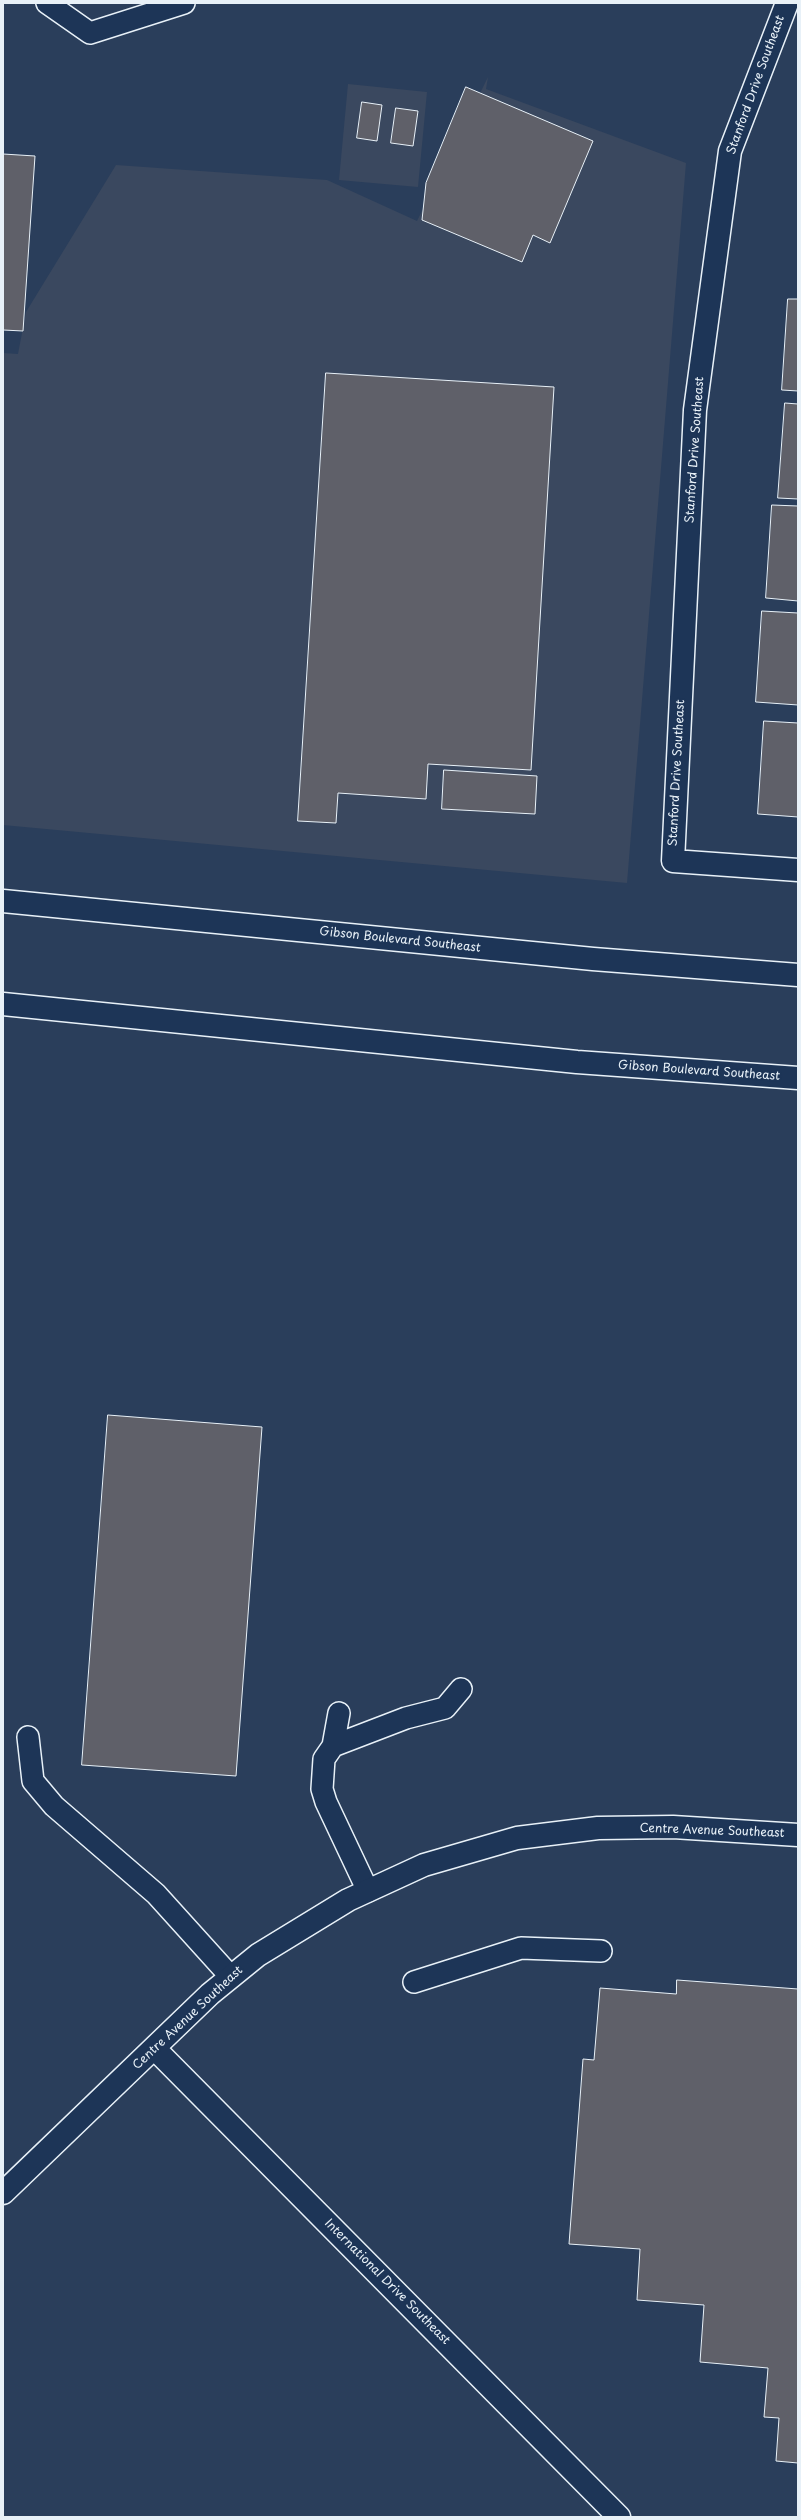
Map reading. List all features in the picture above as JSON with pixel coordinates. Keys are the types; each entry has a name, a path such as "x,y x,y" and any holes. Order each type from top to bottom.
{"street":[{"name":"Stanford Drive Southeast","path":"786,3 730,151 695,410 673,861 798,870"},
{"name":"Gibson Boulevard Southeast","path":"3,900 593,959 798,975"},
{"name":"Gibson Boulevard Southeast","path":"3,1004 577,1062 798,1078"},
{"name":"Centre Avenue Southeast","path":"3,2193 154,2048 231,1977 258,1955 348,1900 424,1865 517,1838 598,1828 673,1827 798,1834"},
{"name":"International Drive Southeast","path":"154,2048 619,2517"}],"lane":[{"path":"46,3 90,33 184,3"},
{"path":"333,1746 406,1718 445,1708 461,1689"},
{"path":"339,1713 333,1746 324,1759 322,1789 326,1802 368,1891"},
{"path":"28,1737 33,1781 54,1806 156,1894 231,1977"},
{"path":"414,1982 521,1948 601,1951"}],"shaded area":[{"path":"488,77 486,89 686,163 627,883 3,825 3,353 18,354 26,312 116,165 327,180 417,221"},
{"path":"348,84 427,92 418,187 339,180"}],"building":[{"path":"466,87 593,141 550,243 533,235 522,262 422,220 426,183"},
{"path":"362,102 382,105 377,141 357,138"},
{"path":"396,108 418,111 413,146 391,143"},
{"path":"3,154 35,156 23,331 3,330"},
{"path":"788,299 798,299 798,391 782,390"},
{"path":"326,373 554,387 531,770 428,764 426,799 338,793 336,823 298,821"},
{"path":"785,403 798,404 798,499 778,498"},
{"path":"772,505 798,506 798,601 766,598"},
{"path":"762,611 798,613 798,705 756,702"},
{"path":"764,721 798,723 798,817 758,814"},
{"path":"444,770 537,776 535,814 442,809"},
{"path":"108,1415 262,1427 236,1776 82,1765"},
{"path":"677,1980 798,1989 798,2463 776,2461 779,2418 764,2417 768,2368 700,2362 704,2305 637,2300 640,2249 569,2244 583,2059 594,2060 600,1988 676,1994"}]}
